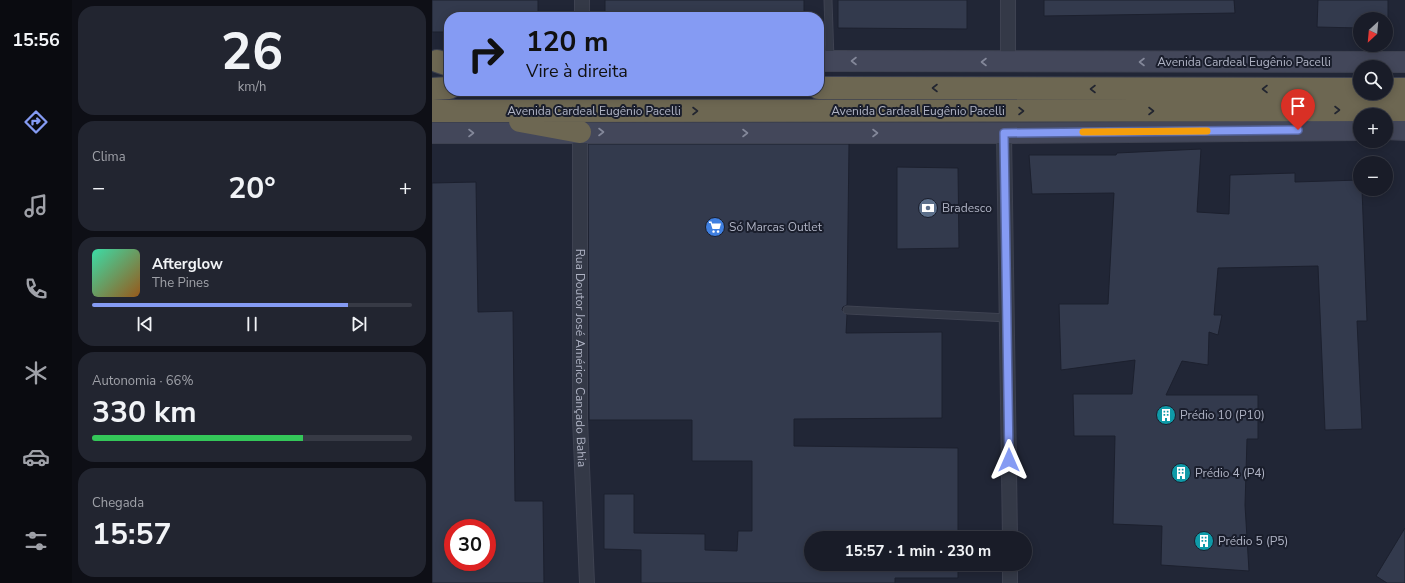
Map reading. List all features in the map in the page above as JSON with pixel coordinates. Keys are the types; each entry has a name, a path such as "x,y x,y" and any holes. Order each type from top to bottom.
{"highway":[{"path":"432,88 444,88"},
{"name":"Avenida Cardeal Eugênio Pacelli","path":"824,88 1353,88"},
{"path":"1393,88 1405,88"},
{"name":"Avenida Cardeal Eugênio Pacelli","path":"432,111 1405,110"},
{"path":"470,111 580,132"}],"main road":[{"name":"Avenida Cardeal Eugênio Pacelli","path":"825,61 1405,62"},
{"path":"1393,129 1405,130"},
{"name":"Avenida Cardeal Eugênio Pacelli","path":"432,133 580,132 701,138 1004,133 1353,130"}],"street":[{"path":"582,0 582,12"},
{"path":"1008,0 1008,62"},
{"name":"Rua Doutor José Américo Cançado Bahia","path":"580,132 580,420 587,583"},
{"path":"1004,133 1008,318 1010,531"},
{"path":"1010,571 1010,583"}],"lane":[{"path":"825,61 828,0"},
{"path":"847,310 1008,318"}],"building":[{"path":"432,0 538,0 538,12 444,12 444,32 432,32"},
{"path":"605,0 804,0 804,12 605,12"},
{"path":"838,0 967,0 967,29 838,28"},
{"path":"1044,0 1234,0 1235,13 1044,16"},
{"path":"1318,0 1388,0 1388,12 1353,12 1353,28 1317,27"},
{"name":"Só Marcas Outlet","path":"588,144 849,144 847,305 843,307 842,310 847,315 846,333 942,332 942,418 794,419 794,446 958,448 958,531 804,531 804,571 958,571 958,578 895,578 895,583 641,583 641,550 604,549 604,494 634,494 634,533 705,534 705,550 737,551 738,531 752,531 752,461 692,461 692,420 589,420"},
{"path":"1201,149 1197,212 1229,214 1230,175 1295,173 1295,182 1353,180 1353,196 1362,196 1367,321 1357,321 1362,429 1325,430 1318,266 1218,268 1214,315 1222,315 1218,335 1209,332 1208,365 1182,361 1166,395 1258,395 1258,439 1247,439 1245,505 1249,571 1161,565 1162,526 1113,524 1115,436 1074,436 1073,394 1132,394 1135,360 1061,370 1059,304 1108,304 1114,193 1032,194 1029,155 1116,155 1117,153"},
{"name":"Bradesco","path":"897,167 958,168 959,248 897,249"},
{"path":"476,182 478,312 513,311 515,501 543,501 544,583 432,583 432,183"},
{"path":"1405,528 1405,583 1387,583 1376,576"}],"slow traffic":[{"path":"1083,132 1207,131"}],"place":[{"name":"Bradesco","path":"928,208"},
{"name":"Só Marcas Outlet","path":"715,227"},
{"name":"Prédio 10 (P10)","path":"1166,415"},
{"name":"Prédio 4 (P4)","path":"1181,473"},
{"name":"Prédio 5 (P5)","path":"1204,541"}],"route":[{"path":"1009,460 1004,133 1298,130"}]}
